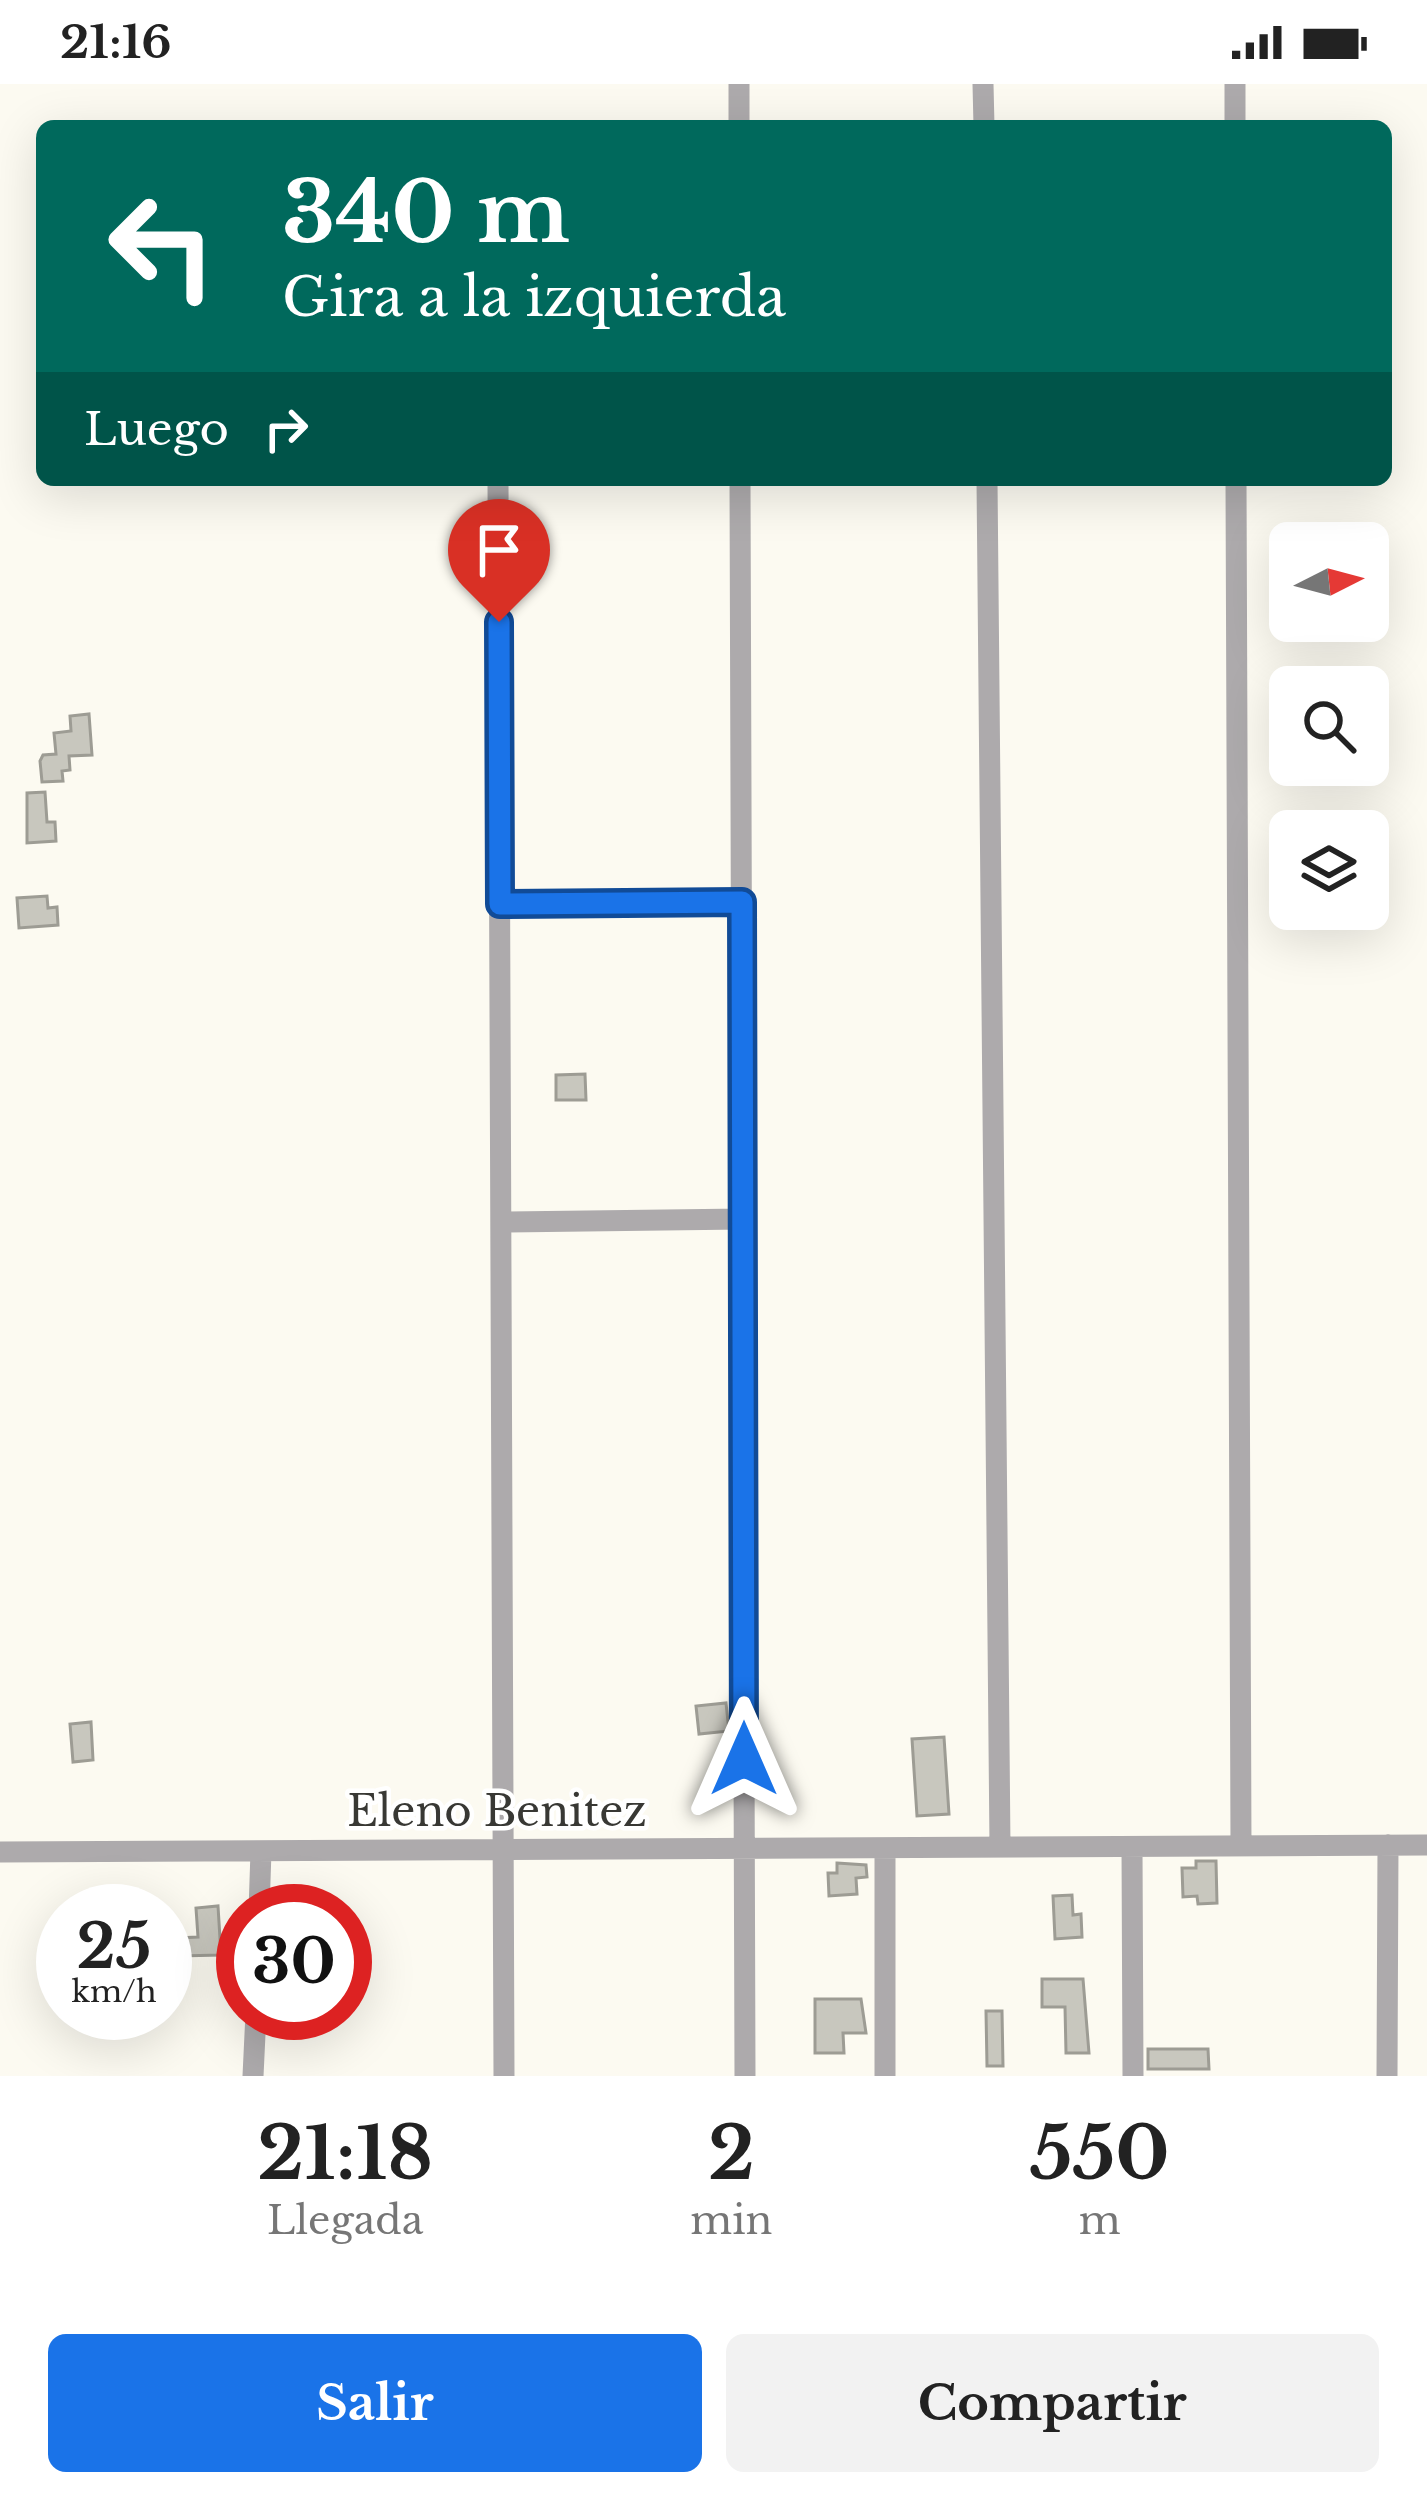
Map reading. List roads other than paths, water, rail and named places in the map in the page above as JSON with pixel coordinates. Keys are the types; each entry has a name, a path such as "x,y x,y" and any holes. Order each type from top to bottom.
{"street":[{"path":"739,84 740,120"},
{"path":"983,84 984,120"},
{"path":"1234,84 1235,120"},
{"path":"498,486 504,2076"},
{"path":"740,486 745,2076"},
{"path":"987,486 1000,1847"},
{"path":"1236,486 1241,1846"},
{"path":"500,904 742,902"},
{"path":"501,1222 742,1219"},
{"name":"Eleno Benitez","path":"0,1852 1427,1845"},
{"path":"1387,2076 1388,1846"},
{"path":"1132,1847 1133,2076"},
{"path":"885,1848 885,2076"},
{"path":"260,1884 261,1851"},
{"path":"254,2076 255,2040"}]}
